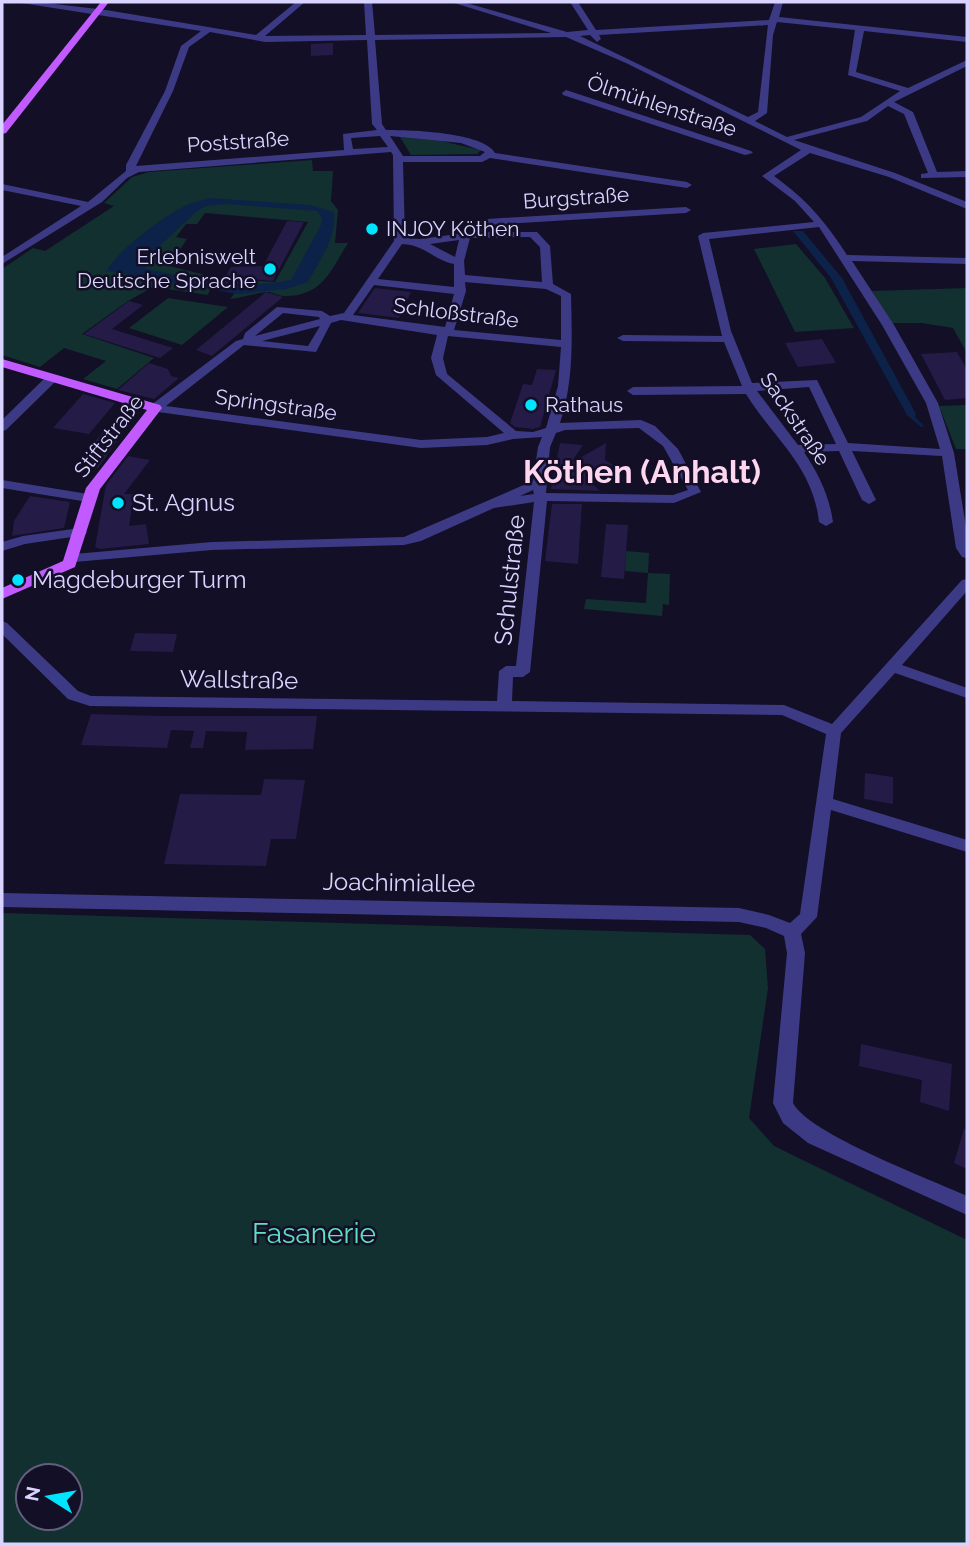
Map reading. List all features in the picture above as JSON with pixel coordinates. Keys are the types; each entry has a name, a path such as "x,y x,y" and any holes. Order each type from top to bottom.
{"main road":[{"path":"2,131 105,2"},
{"name":"Springstraße","path":"2,363 155,408"},
{"name":"Stiftstraße","path":"74,558 88,498 99,479 155,408"},
{"path":"2,594 65,568 74,558"}],"street":[{"path":"19,2 55,5 258,38 566,34 773,21 967,39"},
{"path":"258,38 300,2"},
{"path":"248,340 352,312 399,241 397,154 377,124 368,2"},
{"path":"455,2 566,34 609,51 808,150 912,183 967,206"},
{"path":"574,2 609,51"},
{"path":"749,121 762,113 773,21 779,2"},
{"path":"860,28 851,73 908,91"},
{"path":"2,261 90,205 131,171 131,165 169,90 185,46 207,30"},
{"path":"785,140 850,124 967,62"},
{"name":"Ölmühlenstraße","path":"566,93 748,153"},
{"path":"889,103 908,112 933,174"},
{"path":"349,153 346,136 425,135 488,150 687,185"},
{"name":"Poststraße","path":"131,171 349,153 475,159 488,150"},
{"path":"808,150 767,176 799,199 846,258 932,403 948,453 963,548 967,554"},
{"path":"912,183 933,174 967,174"},
{"path":"2,187 90,205"},
{"name":"Burgstraße","path":"478,235 478,226 482,223 686,210"},
{"path":"533,234 534,220"},
{"name":"Sackstraße","path":"822,225 703,236 727,339 750,389 796,449 825,506 826,522"},
{"path":"399,241 533,234 545,246 548,286 460,278"},
{"path":"465,237 460,261 461,291 450,328 445,332 436,353 442,375 513,435"},
{"path":"420,242 450,260 460,261"},
{"path":"846,258 967,261"},
{"path":"370,282 461,291"},
{"name":"Schulstraße","path":"504,706 506,671 523,672 544,447 562,395 567,344 566,294 548,286"},
{"path":"248,340 249,335 281,309 322,314 326,321"},
{"name":"Schloßstraße","path":"341,317 445,332 567,344"},
{"path":"248,340 259,344 312,350 326,321"},
{"path":"623,338 727,339"},
{"name":"Stiftstraße","path":"155,408 248,340"},
{"path":"2,427 51,379"},
{"path":"633,391 750,389 813,383 869,500"},
{"name":"Springstraße","path":"155,408 393,442 467,443 513,435 534,436 564,426 641,424 653,428 666,441 695,492 674,499 540,490"},
{"path":"796,449 845,447 948,453"},
{"path":"2,484 88,498"},
{"path":"74,558 212,546 404,541 495,503 540,490"},
{"path":"2,547 23,540 80,532"},
{"path":"967,583 834,731 808,918 792,932 796,953 783,1103 790,1117 815,1137 967,1206"},
{"name":"Wallstraße","path":"2,626 73,695 90,701 784,710 834,731"},
{"path":"892,667 967,693"},
{"path":"824,802 967,846"},
{"name":"Joachimiallee","path":"2,900 739,915 769,922 792,932"}],"green space":[{"path":"400,137 441,141 481,150 477,154 411,155"},
{"path":"312,160 313,171 333,171 331,201 338,210 335,243 348,243 330,272 316,287 297,295 282,296 268,292 230,299 245,280 275,282 308,222 205,213 197,224 186,224 176,237 187,239 169,266 214,277 208,295 153,287 128,301 82,334 154,358 117,389 83,379 106,361 64,348 40,367 2,355 2,269 33,248 45,251 114,206 104,203 132,177 149,172"},
{"path":"796,244 825,278 854,328 795,332 754,249"},
{"path":"967,288 967,353 953,328 922,323 890,323 872,291"},
{"path":"168,298 228,307 182,345 129,328"},
{"path":"967,405 967,449 956,449 939,406"},
{"path":"626,551 649,553 648,573 625,571"},
{"path":"648,573 670,574 669,605 663,604 662,616 584,609 586,599 646,603"},
{"name":"Fasanerie","path":"2,913 750,935 765,949 768,988 749,1118 774,1146 967,1240 967,1544 2,1544"}],"water":[{"path":"209,198 310,205 334,212 330,239 308,282 286,289 238,294 107,271 111,263 129,245 152,226 186,205","holes":["226,204 317,211 322,218 321,225 291,280 254,284 218,282 147,269 141,263 206,206"]},
{"path":"793,231 803,231 842,278 916,414 915,417 924,426 921,427 907,415 831,278"}],"building":[{"path":"333,43 333,55 311,56 311,44"},
{"path":"287,221 304,222 273,281 242,278 238,285 221,283 231,267 263,266"},
{"path":"375,288 411,292 399,318 358,313"},
{"path":"266,292 283,297 212,356 196,350"},
{"path":"129,301 143,305 112,329 173,348 160,358 84,334"},
{"path":"822,339 836,363 798,367 785,343"},
{"path":"957,352 967,370 967,398 945,400 921,354"},
{"path":"149,363 168,369 171,376 179,378 154,399 118,390"},
{"name":"Rathaus","path":"537,369 556,370 540,427 515,427 510,423 523,384 532,385"},
{"path":"83,394 115,403 89,434 53,428"},
{"path":"105,429 123,432 98,468 86,466 91,460 86,459 94,449 90,448"},
{"path":"560,443 583,445 571,463 606,443 605,460 613,465 605,470 624,481 586,478 600,491 551,489"},
{"path":"128,456 150,460 124,494 134,494 129,526 146,524 149,544 100,549 95,547 106,485"},
{"path":"30,496 70,502 64,528 12,536 14,521"},
{"path":"552,504 582,504 578,564 545,561"},
{"path":"606,524 628,525 624,579 601,577"},
{"path":"135,633 177,634 173,652 130,651"},
{"path":"91,714 317,716 313,749 245,750 247,732 206,731 203,748 190,748 194,731 171,730 167,748 81,745"},
{"path":"865,773 893,777 893,804 864,799"},
{"path":"264,779 305,780 296,839 271,839 266,866 164,864 180,794 261,795"},
{"path":"861,1044 952,1064 949,1111 920,1102 922,1080 859,1066"},
{"path":"964,1129 967,1130 967,1169 954,1163"}],"place":[{"name":"INJOY Köthen","path":"372,229"},
{"name":"Erlebniswelt Deutsche Sprache","path":"270,269"},
{"name":"Rathaus","path":"531,405"},
{"name":"St. Agnus","path":"118,503"},
{"name":"Magdeburger Turm","path":"18,580"}],"district":[{"name":"Köthen (Anhalt)","path":"642,472"}]}
